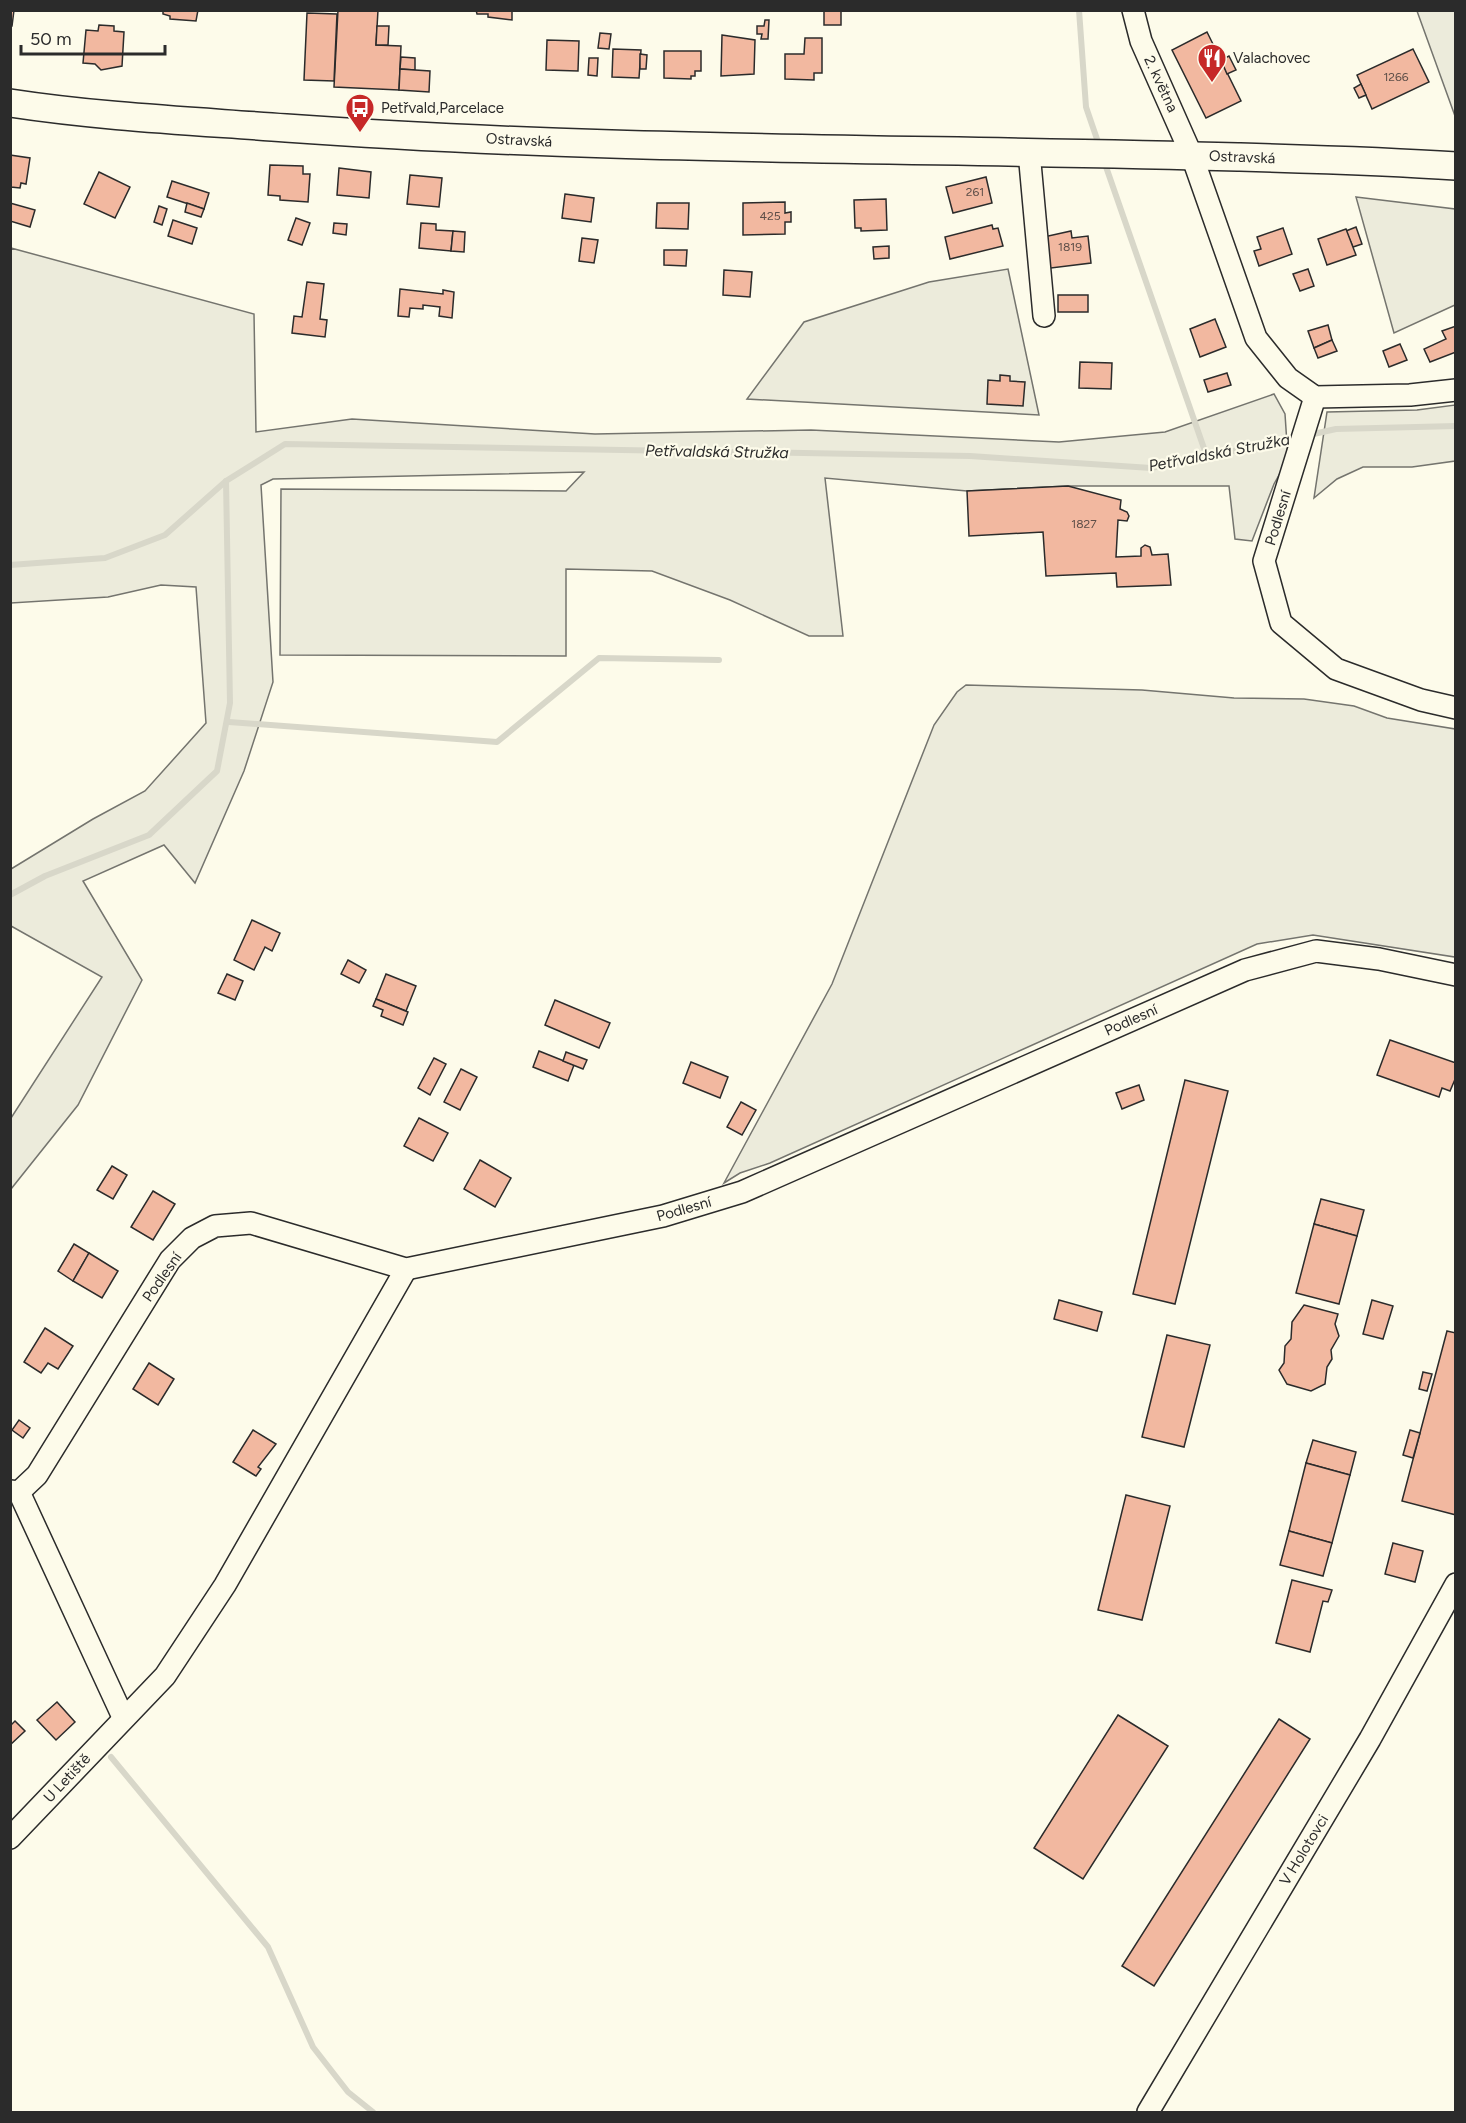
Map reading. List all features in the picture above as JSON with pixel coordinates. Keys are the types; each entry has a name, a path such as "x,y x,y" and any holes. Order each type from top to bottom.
{"main road":[{"name":"Ostravská","path":"10,103 92,115 360,133 616,145 1370,160 1455,166"}],"street":[{"name":"2. května","path":"1133,10 1141,41 1192,156"},
{"path":"1029,152 1044,316"},
{"path":"1192,156 1256,338 1288,378 1315,397 1410,395 1455,390"},
{"name":"Podlesní","path":"1315,397 1264,561 1281,623 1336,669 1421,700 1455,708"},
{"name":"Podlesní","path":"15,1492 37,1475 170,1260 192,1238 215,1226 251,1223 406,1269 663,1216 742,1192 1245,970 1316,951 1379,959 1455,975"},
{"name":"U Letiště","path":"10,1838 123,1717 165,1676 225,1585 406,1269"},
{"path":"15,1492 123,1717"},
{"name":"V Holotovci","path":"1148,2112 1370,1739 1455,1584"}],"shaded area":[{"path":"1417,11 1455,11 1455,116"},
{"path":"1356,197 1455,209 1455,305 1394,333"},
{"path":"11,248 254,314 256,432 352,419 595,434 811,430 1059,442 1165,432 1274,394 1285,414 1288,459 1274,484 1252,541 1235,539 1229,486 1068,486 967,491 825,478 843,636 809,636 730,600 652,571 566,569 566,656 280,655 281,489 566,491 584,472 273,479 261,485 273,682 244,771 195,883 164,845 83,881 142,980 78,1105 11,1189 11,1118 102,977 11,926 11,869 93,819 145,791 206,723 196,587 161,585 108,597 11,603"},
{"path":"1008,269 1039,415 747,399 804,322 929,282"},
{"path":"1455,405 1455,461 1412,467 1363,467 1337,479 1314,498 1327,412 1417,410"},
{"path":"966,685 1142,690 1234,698 1304,699 1354,706 1387,718 1455,729 1455,957 1313,935 1257,944 770,1163 740,1173 724,1183 832,984 934,725 957,692"}],"building":[{"path":"10,10 14,10 12,26 10,26"},
{"path":"163,10 198,10 196,21 170,19 170,16 163,14"},
{"path":"338,10 378,10 376,45 401,46 399,90 334,87"},
{"path":"476,10 512,10 512,20 488,17 488,14 477,14"},
{"path":"824,10 841,10 841,25 824,25"},
{"path":"307,13 337,14 334,81 304,80"},
{"path":"765,20 769,20 768,39 761,39 762,34 757,34 757,26 764,26"},
{"path":"99,25 114,26 114,31 124,32 122,66 101,70 95,64 83,63 86,30 98,31"},
{"path":"377,26 389,26 388,45 376,45"},
{"path":"1207,32 1241,101 1206,118 1172,50"},
{"path":"600,33 611,34 609,49 598,48"},
{"path":"722,35 755,40 754,74 721,76"},
{"path":"805,38 822,38 822,73 814,73 814,80 785,79 785,54 804,54"},
{"path":"547,40 579,41 578,71 546,70"},
{"path":"613,49 641,50 639,78 612,77"},
{"path":"1413,49 1429,82 1372,109 1357,75"},
{"path":"664,51 701,51 701,71 695,71 695,76 691,76 691,79 664,78"},
{"path":"640,54 647,55 646,69 640,69"},
{"path":"1229,56 1236,70 1227,74 1221,60"},
{"path":"401,57 415,58 415,70 400,69"},
{"path":"589,58 598,58 597,76 588,75"},
{"path":"400,69 430,71 429,92 399,90"},
{"path":"1361,84 1366,95 1359,98 1354,88"},
{"path":"10,155 30,158 26,184 21,183 20,188 11,187"},
{"path":"270,165 303,166 303,174 310,174 308,202 280,200 280,196 268,195"},
{"path":"339,168 371,172 369,198 337,195"},
{"path":"99,172 130,187 115,218 84,204"},
{"path":"410,175 442,178 439,207 407,204"},
{"path":"986,177 992,203 953,213 946,187"},
{"path":"172,181 209,193 204,209 167,197"},
{"path":"565,194 594,198 591,222 562,218"},
{"path":"886,199 887,230 861,231 861,228 855,228 854,200"},
{"path":"785,202 785,213 791,212 791,222 785,222 785,234 743,235 743,203"},
{"path":"10,203 35,210 30,227 10,221"},
{"path":"187,203 204,209 201,217 185,212"},
{"path":"657,203 689,203 688,229 656,228"},
{"path":"159,206 167,209 162,225 154,222"},
{"path":"296,218 310,223 302,245 288,240"},
{"path":"173,220 197,228 192,244 168,236"},
{"path":"334,223 347,224 346,235 333,233"},
{"path":"421,223 436,224 436,230 453,231 451,251 419,248"},
{"path":"992,225 993,229 998,228 1003,246 950,259 945,237"},
{"path":"1356,227 1362,244 1353,247 1346,231"},
{"path":"1283,228 1292,254 1259,266 1254,251 1261,249 1257,237"},
{"path":"1346,229 1356,255 1327,265 1318,239"},
{"path":"453,231 465,232 464,252 451,251"},
{"path":"1071,231 1072,238 1088,236 1091,263 1043,269 1039,238"},
{"path":"582,238 598,240 594,263 579,261"},
{"path":"889,246 889,258 874,259 873,247"},
{"path":"664,250 687,250 686,266 664,265"},
{"path":"1308,269 1314,286 1300,291 1293,274"},
{"path":"724,270 752,272 750,297 723,295"},
{"path":"307,282 324,284 320,319 327,320 325,337 292,333 294,316 302,317"},
{"path":"400,289 443,294 443,290 454,292 452,318 439,316 440,307 423,305 423,309 410,308 409,317 398,316"},
{"path":"1058,295 1088,295 1088,312 1058,312"},
{"path":"1215,319 1226,347 1200,357 1190,329"},
{"path":"1328,325 1332,340 1314,348 1308,331"},
{"path":"1456,326 1456,352 1430,362 1424,349 1446,339 1442,331"},
{"path":"1332,340 1337,351 1318,358 1314,348"},
{"path":"1400,344 1407,360 1389,367 1383,351"},
{"path":"1080,362 1112,363 1111,389 1079,388"},
{"path":"1227,373 1231,385 1208,392 1204,380"},
{"path":"1000,375 1010,376 1010,381 1025,382 1023,406 987,404 988,380 1000,381"},
{"path":"1068,486 1121,500 1120,509 1127,512 1129,516 1127,521 1118,520 1116,557 1141,556 1141,548 1145,545 1150,547 1152,555 1168,554 1171,585 1117,587 1116,573 1046,576 1043,532 969,536 967,491"},
{"path":"252,920 280,933 272,951 265,947 254,970 234,960"},
{"path":"348,960 366,970 359,983 341,974"},
{"path":"227,974 243,981 235,1000 218,993"},
{"path":"386,974 416,986 406,1011 376,999"},
{"path":"376,999 408,1012 403,1025 381,1016 383,1010 373,1006"},
{"path":"555,1000 610,1023 599,1048 545,1025"},
{"path":"1390,1040 1456,1063 1456,1077 1450,1091 1442,1088 1439,1097 1377,1075"},
{"path":"539,1051 574,1065 568,1081 533,1067"},
{"path":"566,1052 587,1060 583,1069 563,1061"},
{"path":"434,1058 446,1064 430,1095 418,1088"},
{"path":"691,1062 728,1077 720,1098 683,1083"},
{"path":"461,1069 477,1077 460,1110 444,1102"},
{"path":"1185,1080 1228,1091 1175,1304 1133,1294"},
{"path":"1139,1085 1144,1100 1122,1109 1116,1093"},
{"path":"741,1102 756,1110 742,1135 727,1127"},
{"path":"419,1118 448,1133 433,1161 404,1146"},
{"path":"480,1160 511,1178 495,1207 464,1189"},
{"path":"112,1166 127,1175 113,1199 97,1190"},
{"path":"153,1191 175,1204 153,1240 131,1227"},
{"path":"1321,1199 1364,1210 1357,1236 1314,1224"},
{"path":"1314,1224 1357,1236 1339,1304 1296,1293"},
{"path":"74,1244 89,1253 73,1281 58,1271"},
{"path":"89,1253 118,1271 102,1298 73,1281"},
{"path":"1059,1300 1102,1312 1097,1331 1054,1319"},
{"path":"1372,1300 1393,1306 1383,1339 1363,1334"},
{"path":"1304,1305 1338,1314 1335,1324 1339,1336 1331,1350 1332,1359 1327,1367 1325,1384 1311,1391 1287,1384 1279,1370 1284,1363 1285,1346 1291,1339 1292,1322"},
{"path":"45,1328 73,1346 58,1369 48,1363 41,1373 24,1362"},
{"path":"1447,1331 1456,1333 1456,1515 1402,1501"},
{"path":"1167,1335 1210,1345 1184,1447 1142,1437"},
{"path":"149,1363 174,1379 158,1405 133,1389"},
{"path":"1423,1372 1432,1374 1427,1391 1419,1389"},
{"path":"19,1420 30,1428 23,1438 12,1430"},
{"path":"253,1430 276,1444 258,1467 261,1469 256,1476 233,1462"},
{"path":"1410,1430 1420,1433 1413,1458 1403,1455"},
{"path":"1313,1440 1356,1452 1350,1475 1306,1463"},
{"path":"1306,1463 1350,1475 1332,1543 1289,1531"},
{"path":"1126,1495 1170,1506 1142,1620 1098,1610"},
{"path":"1289,1531 1332,1543 1323,1576 1280,1565"},
{"path":"1393,1543 1423,1551 1415,1582 1385,1574"},
{"path":"1292,1580 1332,1590 1328,1602 1323,1601 1310,1652 1276,1643"},
{"path":"57,1702 75,1722 56,1740 37,1720"},
{"path":"1118,1715 1168,1746 1083,1879 1034,1848"},
{"path":"1279,1719 1310,1739 1154,1986 1122,1966"},
{"path":"15,1721 25,1731 10,1745 10,1726"}],"waterway":[{"path":"1079,10 1086,107 1099,145"},
{"path":"1104,161 1207,457"},
{"name":"Petřvaldská Stružka","path":"1309,435 1336,429 1456,426"},
{"name":"Petřvaldská Stružka","path":"10,565 105,558 165,535 226,481 285,444 970,456 1151,468 1296,438"},
{"path":"10,895 45,876 149,835 217,771 230,703 226,481"},
{"path":"229,722 497,742 599,658 719,660"},
{"path":"111,1757 268,1947 313,2047 348,2092 373,2112"}],"place":[{"name":"Valachovec","path":"1212,84"},
{"name":"Petřvald,Parcelace","path":"360,134"}]}
